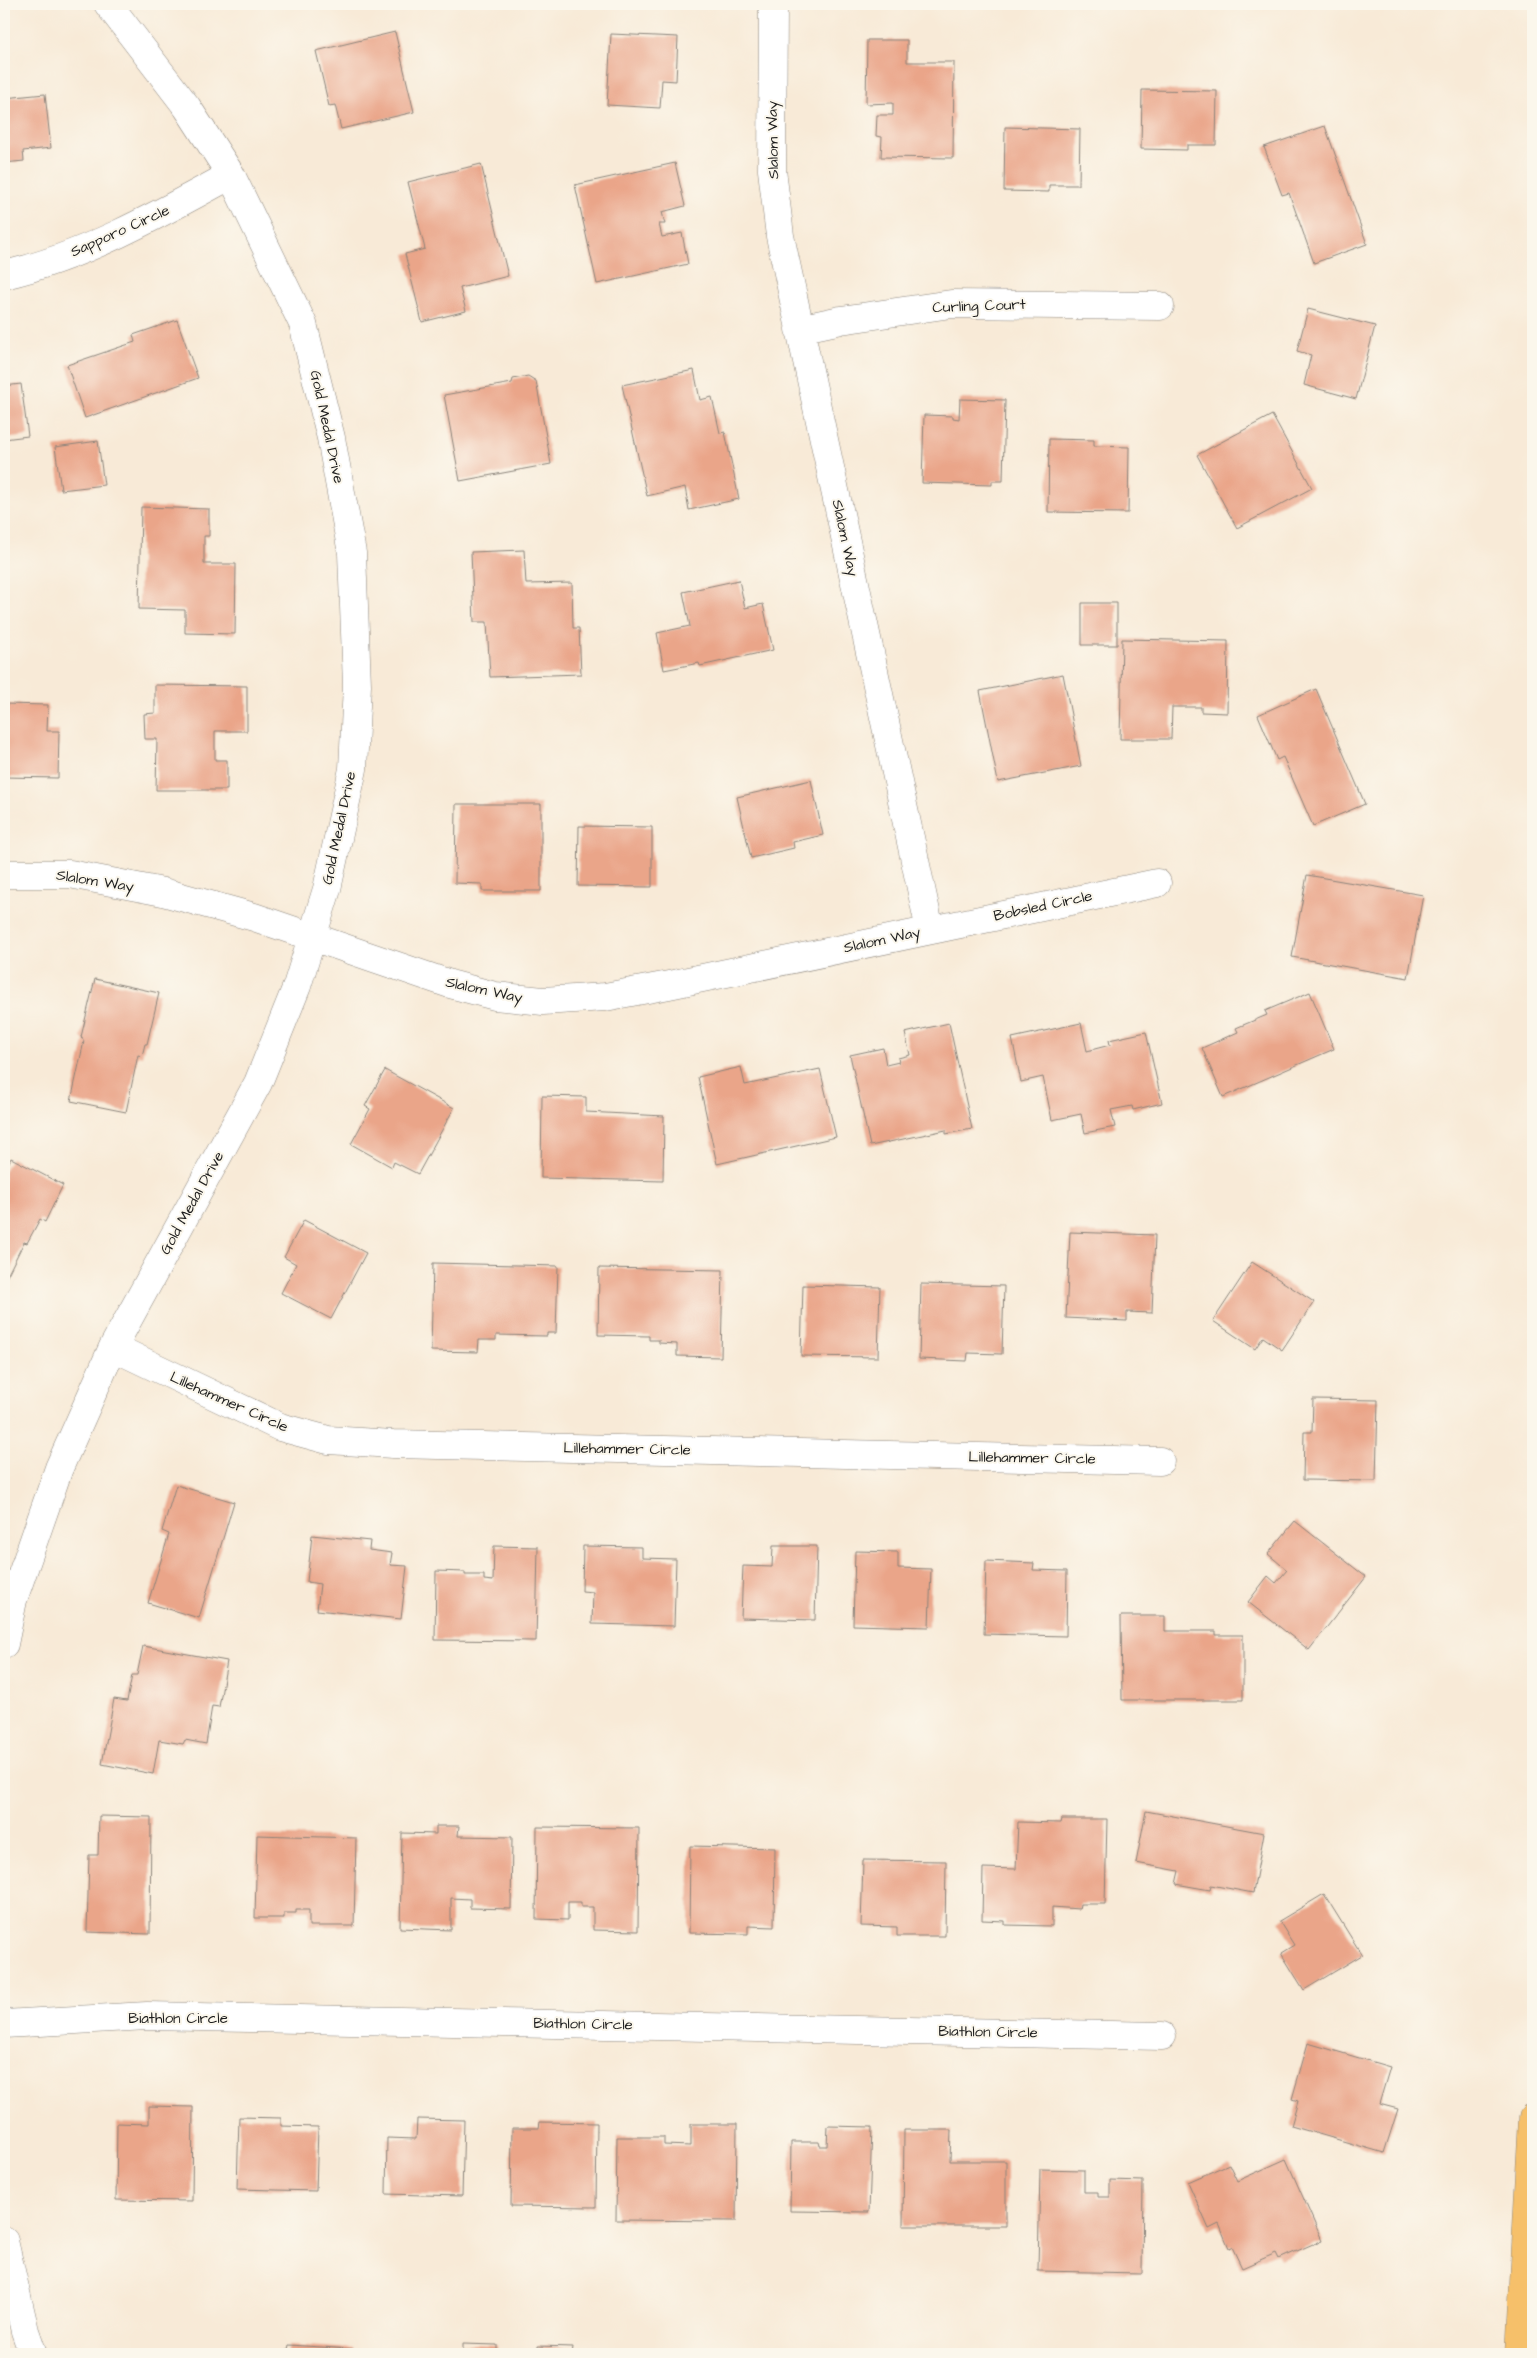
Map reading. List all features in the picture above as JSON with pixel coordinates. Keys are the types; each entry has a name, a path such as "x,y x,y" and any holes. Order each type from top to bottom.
{"highway":[{"path":"1520,2354 1533,2118"}],"street":[{"name":"Gold Medal Drive","path":"4,1644 13,1600 59,1468 113,1347 258,1083 297,986 327,889 352,769 357,685 352,553 331,438 304,324 231,175 187,107 108,4"},
{"name":"Slalom Way","path":"4,874 70,874 163,892 254,918 450,984 495,996 543,1001 605,997 930,930 780,236 772,170 773,4"},
{"name":"Sapporo Circle","path":"4,275 41,266 156,216 231,175"},
{"name":"Curling Court","path":"799,329 841,320 951,304 1160,306"},
{"name":"Bobsled Circle","path":"930,930 1157,883"},
{"name":"Lillehammer Circle","path":"113,1347 280,1427 328,1440 393,1444 1160,1461"},
{"name":"Biathlon Circle","path":"4,2024 147,2016 1162,2036"},
{"path":"4,2241 25,2331 33,2354"}],"building":[{"path":"395,32 414,112 341,129 335,105 329,106 316,51"},
{"path":"611,34 678,37 676,81 662,80 660,108 607,105"},
{"path":"867,40 907,40 907,62 954,62 953,158 881,157 882,137 876,136 877,115 893,115 893,103 866,104"},
{"path":"1142,90 1217,91 1216,145 1187,145 1187,150 1141,149"},
{"path":"45,94 51,148 23,151 24,161 4,163 4,98"},
{"path":"1325,126 1367,244 1314,263 1289,193 1282,195 1264,147"},
{"path":"1005,127 1080,129 1079,185 1049,185 1049,192 1004,191"},
{"path":"675,163 685,206 662,212 665,224 659,224 662,237 682,233 688,264 597,284 575,185"},
{"path":"481,164 508,276 460,288 466,311 422,322 405,254 425,249 408,182"},
{"path":"1308,309 1375,326 1356,399 1304,385 1311,355 1297,351"},
{"path":"177,320 198,378 85,418 67,365 135,342 133,335"},
{"path":"694,370 700,400 712,397 720,433 725,432 739,499 689,510 685,487 647,496 622,385"},
{"path":"528,376 536,381 551,464 460,481 444,395 512,383 513,379"},
{"path":"21,384 28,436 4,439 4,386"},
{"path":"960,399 1005,400 1003,481 992,481 992,485 922,483 924,415 953,416 953,418 959,419"},
{"path":"1272,415 1312,488 1237,528 1197,455"},
{"path":"1049,439 1094,440 1094,446 1129,447 1128,513 1048,512"},
{"path":"98,441 104,485 61,490 55,447"},
{"path":"141,507 209,509 209,536 204,536 204,564 236,564 235,634 185,633 185,610 139,609"},
{"path":"524,550 526,584 572,583 573,628 579,628 581,674 490,677 487,622 474,622 471,552"},
{"path":"739,580 745,608 763,604 773,650 700,666 699,663 664,670 657,633 690,626 683,592"},
{"path":"1082,603 1117,603 1117,645 1082,645"},
{"path":"1122,639 1228,641 1227,713 1201,712 1201,707 1172,707 1171,739 1120,739"},
{"path":"1063,674 1081,766 998,782 980,691"},
{"path":"155,685 247,686 247,731 215,731 215,760 227,760 227,790 156,790 157,739 145,739 144,714 155,713"},
{"path":"1316,689 1365,804 1313,826 1283,757 1277,760 1258,715"},
{"path":"4,704 48,705 47,731 59,731 58,778 4,777"},
{"path":"811,780 823,835 793,842 794,848 751,858 737,797"},
{"path":"456,804 541,804 541,891 482,891 482,884 455,883"},
{"path":"579,826 652,827 652,887 578,886"},
{"path":"1307,875 1423,895 1408,978 1292,957"},
{"path":"95,979 159,993 147,1044 145,1044 142,1056 138,1055 126,1112 71,1101 84,1041 81,1037"},
{"path":"1310,992 1334,1049 1223,1097 1202,1048 1238,1032 1236,1028 1267,1015 1265,1011"},
{"path":"949,1023 972,1129 946,1134 946,1130 870,1146 850,1055 883,1048 886,1065 899,1062 898,1058 910,1055 905,1033"},
{"path":"1081,1023 1087,1051 1110,1045 1109,1040 1146,1032 1162,1103 1133,1110 1132,1106 1111,1110 1115,1127 1085,1133 1081,1114 1052,1120 1043,1077 1021,1082 1012,1038"},
{"path":"741,1067 745,1085 820,1069 836,1137 717,1164 698,1077"},
{"path":"385,1070 454,1108 418,1174 394,1162 392,1167 351,1144 370,1109 365,1106"},
{"path":"542,1096 586,1097 586,1112 664,1116 663,1181 541,1178"},
{"path":"11,1158 63,1185 45,1222 40,1219 27,1243 24,1242 6,1278 4,1277 4,1172"},
{"path":"304,1220 366,1253 331,1319 281,1293 296,1264 284,1257"},
{"path":"1070,1232 1155,1235 1152,1313 1127,1312 1127,1321 1066,1318"},
{"path":"1252,1262 1314,1302 1282,1350 1263,1337 1255,1349 1213,1321"},
{"path":"433,1263 558,1266 556,1333 547,1333 547,1336 496,1335 496,1340 479,1340 478,1352 431,1351"},
{"path":"599,1268 723,1270 721,1357 677,1356 677,1344 659,1343 659,1340 649,1340 649,1336 598,1335"},
{"path":"921,1284 1004,1286 1002,1354 968,1353 967,1361 919,1359"},
{"path":"803,1285 880,1287 878,1357 801,1356"},
{"path":"1313,1399 1378,1400 1376,1481 1303,1480 1304,1432 1312,1432"},
{"path":"176,1485 234,1502 199,1618 148,1603 169,1534 162,1531"},
{"path":"1295,1521 1366,1577 1309,1650 1248,1602 1268,1576 1276,1583 1287,1570 1268,1554"},
{"path":"312,1535 370,1541 369,1550 392,1553 390,1565 407,1566 401,1619 317,1610 320,1584 307,1582"},
{"path":"494,1546 538,1547 536,1641 435,1640 436,1571 465,1572 465,1575 484,1575 484,1580 493,1581"},
{"path":"583,1546 642,1547 642,1558 676,1559 674,1626 592,1624 593,1592 582,1591"},
{"path":"773,1546 817,1546 815,1620 741,1618 743,1566 772,1567"},
{"path":"855,1551 898,1552 898,1568 931,1569 929,1627 853,1625"},
{"path":"986,1561 1034,1563 1033,1570 1067,1571 1066,1636 984,1634"},
{"path":"1121,1616 1165,1616 1165,1631 1216,1631 1216,1635 1243,1635 1243,1700 1122,1700"},
{"path":"143,1646 227,1661 219,1707 212,1706 206,1744 185,1740 183,1744 159,1740 153,1774 102,1764 114,1699 127,1701 132,1675 137,1675"},
{"path":"1146,1811 1264,1833 1253,1893 1211,1885 1210,1890 1176,1884 1179,1871 1136,1863"},
{"path":"99,1816 151,1817 150,1934 87,1932 89,1855 98,1855"},
{"path":"1062,1819 1107,1819 1105,1904 1080,1904 1079,1909 1052,1907 1052,1926 1005,1925 1005,1921 982,1920 983,1868 1016,1869 1018,1822 1061,1823"},
{"path":"436,1826 459,1826 458,1836 512,1837 511,1909 470,1908 470,1899 451,1898 451,1930 400,1928 402,1833 436,1834"},
{"path":"537,1827 639,1828 638,1931 593,1930 593,1907 581,1907 581,1902 568,1902 568,1920 536,1919"},
{"path":"257,1835 356,1838 354,1926 309,1926 309,1910 296,1910 296,1913 284,1913 284,1918 255,1918"},
{"path":"690,1846 775,1848 774,1927 748,1926 748,1934 689,1933"},
{"path":"863,1860 946,1861 945,1936 897,1936 897,1927 861,1926"},
{"path":"1324,1894 1362,1955 1304,1990 1281,1953 1294,1945 1279,1921"},
{"path":"1308,2043 1390,2067 1379,2104 1398,2109 1384,2153 1291,2126 1298,2101 1292,2099"},
{"path":"149,2106 193,2107 192,2201 116,2200 117,2123 149,2124"},
{"path":"239,2117 281,2118 281,2126 318,2127 316,2191 237,2189"},
{"path":"417,2119 464,2120 462,2196 386,2194 387,2138 416,2139"},
{"path":"540,2122 597,2123 596,2207 511,2206 512,2128 539,2128"},
{"path":"691,2124 737,2124 736,2221 616,2220 617,2137 664,2137 664,2145 691,2146"},
{"path":"828,2126 872,2127 869,2212 790,2211 791,2142 819,2142 820,2146 827,2146"},
{"path":"904,2130 951,2130 950,2161 1006,2161 1006,2226 903,2226"},
{"path":"1286,2159 1322,2240 1279,2259 1276,2253 1242,2268 1232,2247 1229,2248 1219,2224 1209,2229 1188,2182 1229,2164 1237,2181"},
{"path":"1040,2169 1084,2170 1084,2192 1098,2192 1098,2197 1110,2197 1110,2180 1143,2181 1142,2273 1038,2271"},
{"path":"463,2344 497,2345 497,2354 446,2354 446,2350 463,2351"},
{"path":"289,2345 353,2349 353,2354 287,2354"},
{"path":"538,2346 573,2347 572,2354 538,2354"},
{"path":"920,2352 943,2353 943,2354 920,2354"}]}
